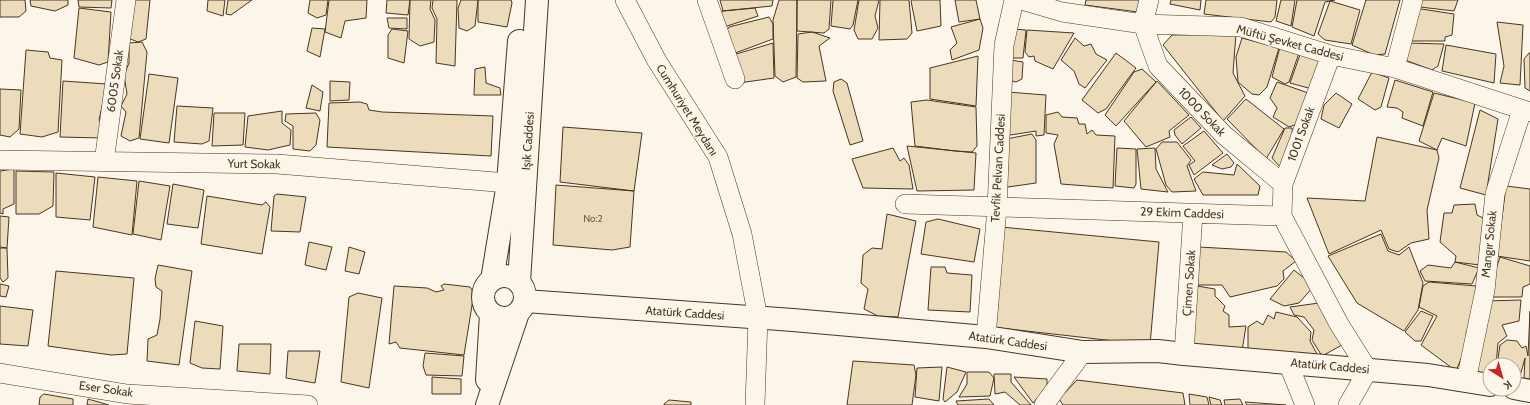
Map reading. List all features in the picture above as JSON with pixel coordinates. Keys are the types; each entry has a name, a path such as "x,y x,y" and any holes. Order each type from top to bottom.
{"street":[{"name":"6005 Sokak","path":"104,162 126,0"},
{"name":"Işık Caddesi","path":"486,405 491,314 484,303 483,296 487,284 492,280 508,183 523,0"},
{"name":"Işık Caddesi","path":"486,405 520,299 537,0"},
{"name":"Cumhuriyet Meydanı","path":"626,0 657,61 718,157 742,234 758,318 755,405"},
{"path":"707,0 735,79"},
{"name":"Tevfik Pelvan Caddesi","path":"986,337 997,208 1004,45 1014,0"},
{"name":"Müftü Şevket Caddesi","path":"1021,0 1062,12 1143,24 1241,27 1331,55 1395,68 1526,111"},
{"path":"1143,24 1149,0"},
{"path":"1395,68 1413,0"},
{"name":"1000 Sokak","path":"1143,24 1158,66 1224,135 1283,184"},
{"name":"1001 Sokak","path":"1282,216 1283,184 1331,55"},
{"name":"Mangır Sokak","path":"1466,381 1484,290 1495,194 1526,111"},
{"name":"Yurt Sokak","path":"0,160 277,164 508,183"},
{"name":"29 Ekim Caddesi","path":"905,204 1282,216"},
{"name":"Çimen Sokak","path":"1184,354 1193,213"},
{"path":"1282,216 1339,324 1368,370 1348,405"},
{"path":"491,314 497,317 511,317 520,299 513,278 506,276 492,280"},
{"name":"Atatürk Caddesi","path":"520,299 986,337 1083,352 1158,351 1428,375 1482,384"},
{"path":"1044,405 1083,352"},
{"path":"1288,363 1305,405"},
{"name":"Eser Sokak","path":"0,372 128,394 308,405"}],"building":[{"path":"0,0 25,0 26,11 19,17 0,17"},
{"path":"30,0 68,0 68,5 55,11 31,6"},
{"path":"78,0 112,0 111,8 79,7"},
{"path":"130,0 150,0 146,39 138,42 128,38"},
{"path":"208,0 225,0 223,16 207,11"},
{"path":"228,0 252,0 231,15 226,14"},
{"path":"310,0 328,0 326,15 317,18 308,13"},
{"path":"329,0 367,0 366,18 345,21 341,38 325,32"},
{"path":"387,0 410,0 408,15 386,13"},
{"path":"410,0 431,0 430,9 435,20 434,42 420,46 409,39"},
{"path":"433,0 457,0 455,66 436,63 437,19 432,8"},
{"path":"461,0 478,0 475,26 467,31 459,28 458,8"},
{"path":"478,0 511,0 512,3 507,27 478,22"},
{"path":"720,0 773,0 772,6 723,11"},
{"path":"779,0 797,0 796,77 783,82 775,76 773,20"},
{"path":"797,0 831,0 829,29 824,33 797,31"},
{"path":"833,0 858,0 853,25 850,29 831,26"},
{"path":"859,0 879,0 875,16 878,28 872,39 858,39 854,30"},
{"path":"880,0 909,0 912,33 907,39 879,40"},
{"path":"912,0 940,0 941,26 917,31"},
{"path":"955,0 976,0 980,19 959,22"},
{"path":"1086,0 1140,0 1138,12 1085,5"},
{"path":"1171,0 1201,0 1200,10 1170,4"},
{"path":"1206,0 1277,0 1275,17 1271,22 1204,14"},
{"path":"1281,0 1295,0 1291,26 1276,21"},
{"path":"1297,0 1335,0 1325,2 1314,36 1292,27"},
{"path":"1366,0 1400,0 1385,54 1374,55 1352,45"},
{"path":"1419,0 1458,0 1454,11 1420,7"},
{"path":"1330,1 1360,10 1351,44 1325,40 1318,34"},
{"path":"79,8 111,12 108,62 99,65 74,58"},
{"path":"755,8 758,16 724,27 721,15 722,11"},
{"path":"1415,8 1454,14 1452,35 1445,37 1445,41 1408,41"},
{"path":"769,17 773,24 773,39 730,55 723,37 729,27"},
{"path":"387,18 407,18 407,29 389,28"},
{"path":"980,19 983,28 979,50 952,60 950,50 957,43 951,27"},
{"path":"1497,22 1523,25 1520,85 1500,83 1504,66"},
{"path":"312,28 325,29 320,57 307,51"},
{"path":"392,29 408,31 404,63 388,58 388,35"},
{"path":"1013,29 1026,30 1023,58 1010,58"},
{"path":"1027,30 1074,33 1053,69 1035,61 1034,56 1029,57 1025,52"},
{"path":"812,32 830,38 819,46 826,81 803,82 797,78 798,34"},
{"path":"1236,34 1233,73 1245,96 1223,121 1163,45 1172,35"},
{"path":"1075,38 1084,46 1091,44 1096,54 1107,60 1085,88 1079,84 1074,71 1061,60"},
{"path":"1242,38 1279,48 1267,87 1259,95 1252,94 1238,82 1236,57"},
{"path":"142,42 147,52 139,138 130,141 121,136 126,112 121,106 127,94 124,75 129,63 129,43"},
{"path":"773,43 774,78 739,83 733,55"},
{"path":"1406,43 1444,44 1438,66 1432,70 1405,60"},
{"path":"1446,45 1496,54 1494,83 1442,71"},
{"path":"1280,47 1299,53 1289,82 1285,84 1272,77"},
{"path":"26,50 48,52 50,58 62,60 58,132 42,137 20,134"},
{"path":"1301,52 1321,59 1312,89 1290,83"},
{"path":"1116,53 1136,68 1106,109 1098,113 1082,100"},
{"path":"1529,53 1530,91 1525,88 1524,59"},
{"path":"978,56 976,106 930,99 930,68"},
{"path":"1010,60 1023,62 1022,79 1016,82 1008,80"},
{"path":"485,67 486,83 500,88 501,95 474,95 475,69"},
{"path":"1142,69 1156,82 1116,126 1105,115 1134,72"},
{"path":"1372,72 1389,78 1381,107 1375,110 1358,99"},
{"path":"149,74 178,78 169,143 140,139"},
{"path":"841,79 847,83 863,141 850,145 833,91 834,82"},
{"path":"1395,80 1433,92 1423,126 1402,118 1403,112 1397,108 1387,107"},
{"path":"63,81 107,84 99,120 103,125 102,138 60,137"},
{"path":"330,81 350,82 349,100 330,101"},
{"path":"1157,81 1189,115 1169,131 1170,137 1146,147 1124,121"},
{"path":"1277,82 1311,94 1300,123 1289,127 1273,117 1277,108 1270,98"},
{"path":"312,85 323,92 320,111 306,108"},
{"path":"0,89 21,90 19,129 10,137 0,135"},
{"path":"1007,92 1046,95 1044,135 1036,136 1036,131 1004,136"},
{"path":"1336,93 1352,104 1339,128 1321,119 1324,105"},
{"path":"1434,93 1475,103 1466,146 1442,138 1437,150 1419,141"},
{"path":"1246,99 1284,129 1266,159 1227,119"},
{"path":"927,100 976,107 977,146 972,152 915,146 911,102"},
{"path":"360,102 367,104 369,110 382,112 493,116 491,156 327,147 329,103"},
{"path":"177,106 213,108 209,141 202,144 174,142"},
{"path":"1480,110 1498,119 1486,195 1460,188"},
{"path":"282,111 282,123 291,130 290,145 268,150 245,147 248,116"},
{"path":"1058,112 1062,117 1077,118 1079,124 1085,124 1087,134 1092,130 1096,135 1115,136 1113,188 1061,184 1054,144 1058,135 1046,133 1046,115"},
{"path":"214,113 245,113 243,145 212,146"},
{"path":"316,113 320,120 316,145 310,151 293,149 293,126 285,121 286,114"},
{"path":"1191,117 1201,128 1182,144 1175,135 1174,130"},
{"path":"563,127 642,133 634,191 560,182"},
{"path":"1285,128 1292,128 1293,142 1282,169 1272,158"},
{"path":"1204,131 1223,153 1194,175 1189,165 1195,161 1183,146"},
{"path":"1032,134 1036,140 1036,183 1008,187 1000,158 1001,140"},
{"path":"1377,137 1437,150 1439,158 1427,210 1429,239 1411,243 1398,252 1389,249 1381,230 1329,254 1307,198 1365,201"},
{"path":"1162,142 1177,142 1191,160 1187,166 1196,191 1172,192 1166,185 1156,149"},
{"path":"907,146 976,153 974,190 917,191"},
{"path":"893,148 900,161 904,158 909,165 913,189 863,188 852,159"},
{"path":"1117,148 1136,149 1136,184 1134,188 1115,186"},
{"path":"1155,148 1156,169 1168,192 1141,189 1137,149"},
{"path":"1227,154 1234,163 1231,167 1222,169 1212,165"},
{"path":"1237,164 1260,186 1258,195 1203,195 1194,179 1203,172 1234,175"},
{"path":"14,169 14,204 3,209 3,214 0,213 0,171"},
{"path":"16,171 54,172 53,206 39,214 16,214"},
{"path":"56,173 95,177 90,220 56,217"},
{"path":"98,177 137,181 132,235 93,227"},
{"path":"139,181 170,186 161,240 133,234"},
{"path":"173,184 204,190 198,228 167,224"},
{"path":"556,185 634,191 630,247 612,250 553,245"},
{"path":"1506,186 1530,189 1530,261 1497,256"},
{"path":"277,194 306,197 300,232 271,231 274,196"},
{"path":"207,196 262,205 266,202 270,207 262,254 201,244"},
{"path":"1475,204 1477,215 1487,220 1480,265 1455,262 1456,256 1440,242 1444,213 1452,213 1454,205"},
{"path":"887,214 916,221 898,317 878,316 864,309 868,289 861,283 863,255 872,248 882,249"},
{"path":"0,216 9,217 7,248 0,247"},
{"path":"938,219 980,229 974,262 921,254 926,222"},
{"path":"1001,227 1159,242 1150,345 991,327"},
{"path":"1381,234 1388,251 1399,255 1409,247 1423,283 1418,310 1404,331 1357,303 1328,256"},
{"path":"309,242 332,247 326,270 305,265"},
{"path":"349,247 365,252 359,274 345,271"},
{"path":"1199,247 1286,252 1296,261 1283,271 1284,279 1277,286 1230,297 1222,285 1198,285 1193,275 1199,271 1195,265"},
{"path":"0,248 7,248 8,278 3,282 0,278"},
{"path":"1500,257 1530,266 1530,284 1523,287 1522,297 1487,297"},
{"path":"1455,262 1479,268 1472,284 1425,281 1420,271 1428,265 1451,268"},
{"path":"158,265 192,271 179,365 147,361 148,339 157,335 160,319 162,291 156,287 155,279"},
{"path":"931,267 945,267 947,273 972,275 970,312 928,310"},
{"path":"1294,270 1314,286 1299,303 1284,306 1270,299"},
{"path":"56,271 134,278 127,354 111,355 48,346"},
{"path":"1429,282 1476,286 1472,324 1466,332 1468,342 1456,371 1421,345 1437,316 1419,307 1423,286"},
{"path":"0,284 9,286 6,297 0,296"},
{"path":"444,284 470,287 474,293 464,355 400,348 396,342 389,344 394,286 427,288 436,292 444,290 441,286"},
{"path":"1197,286 1215,289 1215,296 1225,306 1223,311 1229,315 1229,327 1246,326 1242,351 1196,348 1192,343"},
{"path":"358,293 382,298 369,388 341,382 349,297"},
{"path":"1521,300 1519,321 1502,325 1507,336 1498,343 1497,357 1482,357 1482,374 1472,369 1485,301"},
{"path":"1319,303 1342,345 1322,356 1312,340 1314,330 1304,317 1294,315 1290,307"},
{"path":"0,306 33,310 28,346 0,344"},
{"path":"1421,311 1433,316 1421,341 1415,341 1405,332"},
{"path":"1530,311 1530,379 1524,378 1525,358 1522,369 1522,357 1498,357 1500,345 1507,340 1517,341 1522,348 1526,346 1528,356"},
{"path":"1276,312 1297,317 1311,332 1310,341 1317,354 1308,357 1248,350 1248,327 1257,321 1263,325 1268,315 1274,319"},
{"path":"195,321 223,326 220,369 202,368 190,363"},
{"path":"239,344 271,344 270,374 237,371"},
{"path":"288,351 320,351 315,383 286,378"},
{"path":"425,353 464,356 462,376 426,375 423,366"},
{"path":"853,361 914,365 916,375 912,405 847,405"},
{"path":"942,367 939,401 915,397 917,368"},
{"path":"947,367 966,372 957,392 945,402 943,399"},
{"path":"967,372 989,372 994,378 990,396 959,397 967,384"},
{"path":"994,374 1011,374 1011,382 1031,405 1020,405 1005,392 995,394"},
{"path":"432,377 461,379 461,394 432,394"},
{"path":"1014,377 1047,379 1047,387 1033,403"},
{"path":"1077,380 1183,393 1185,405 1063,405 1059,399"},
{"path":"44,394 73,399 73,405 39,405 40,397"},
{"path":"1189,394 1207,397 1209,405 1190,405"},
{"path":"1209,397 1220,400 1222,405 1211,405"},
{"path":"88,399 109,405 87,405"},
{"path":"989,399 994,405 958,405 956,401"},
{"path":"1240,399 1243,405 1225,405 1224,400"},
{"path":"669,400 691,402 691,405 664,405"},
{"path":"1245,402 1286,405 1247,405"}]}
